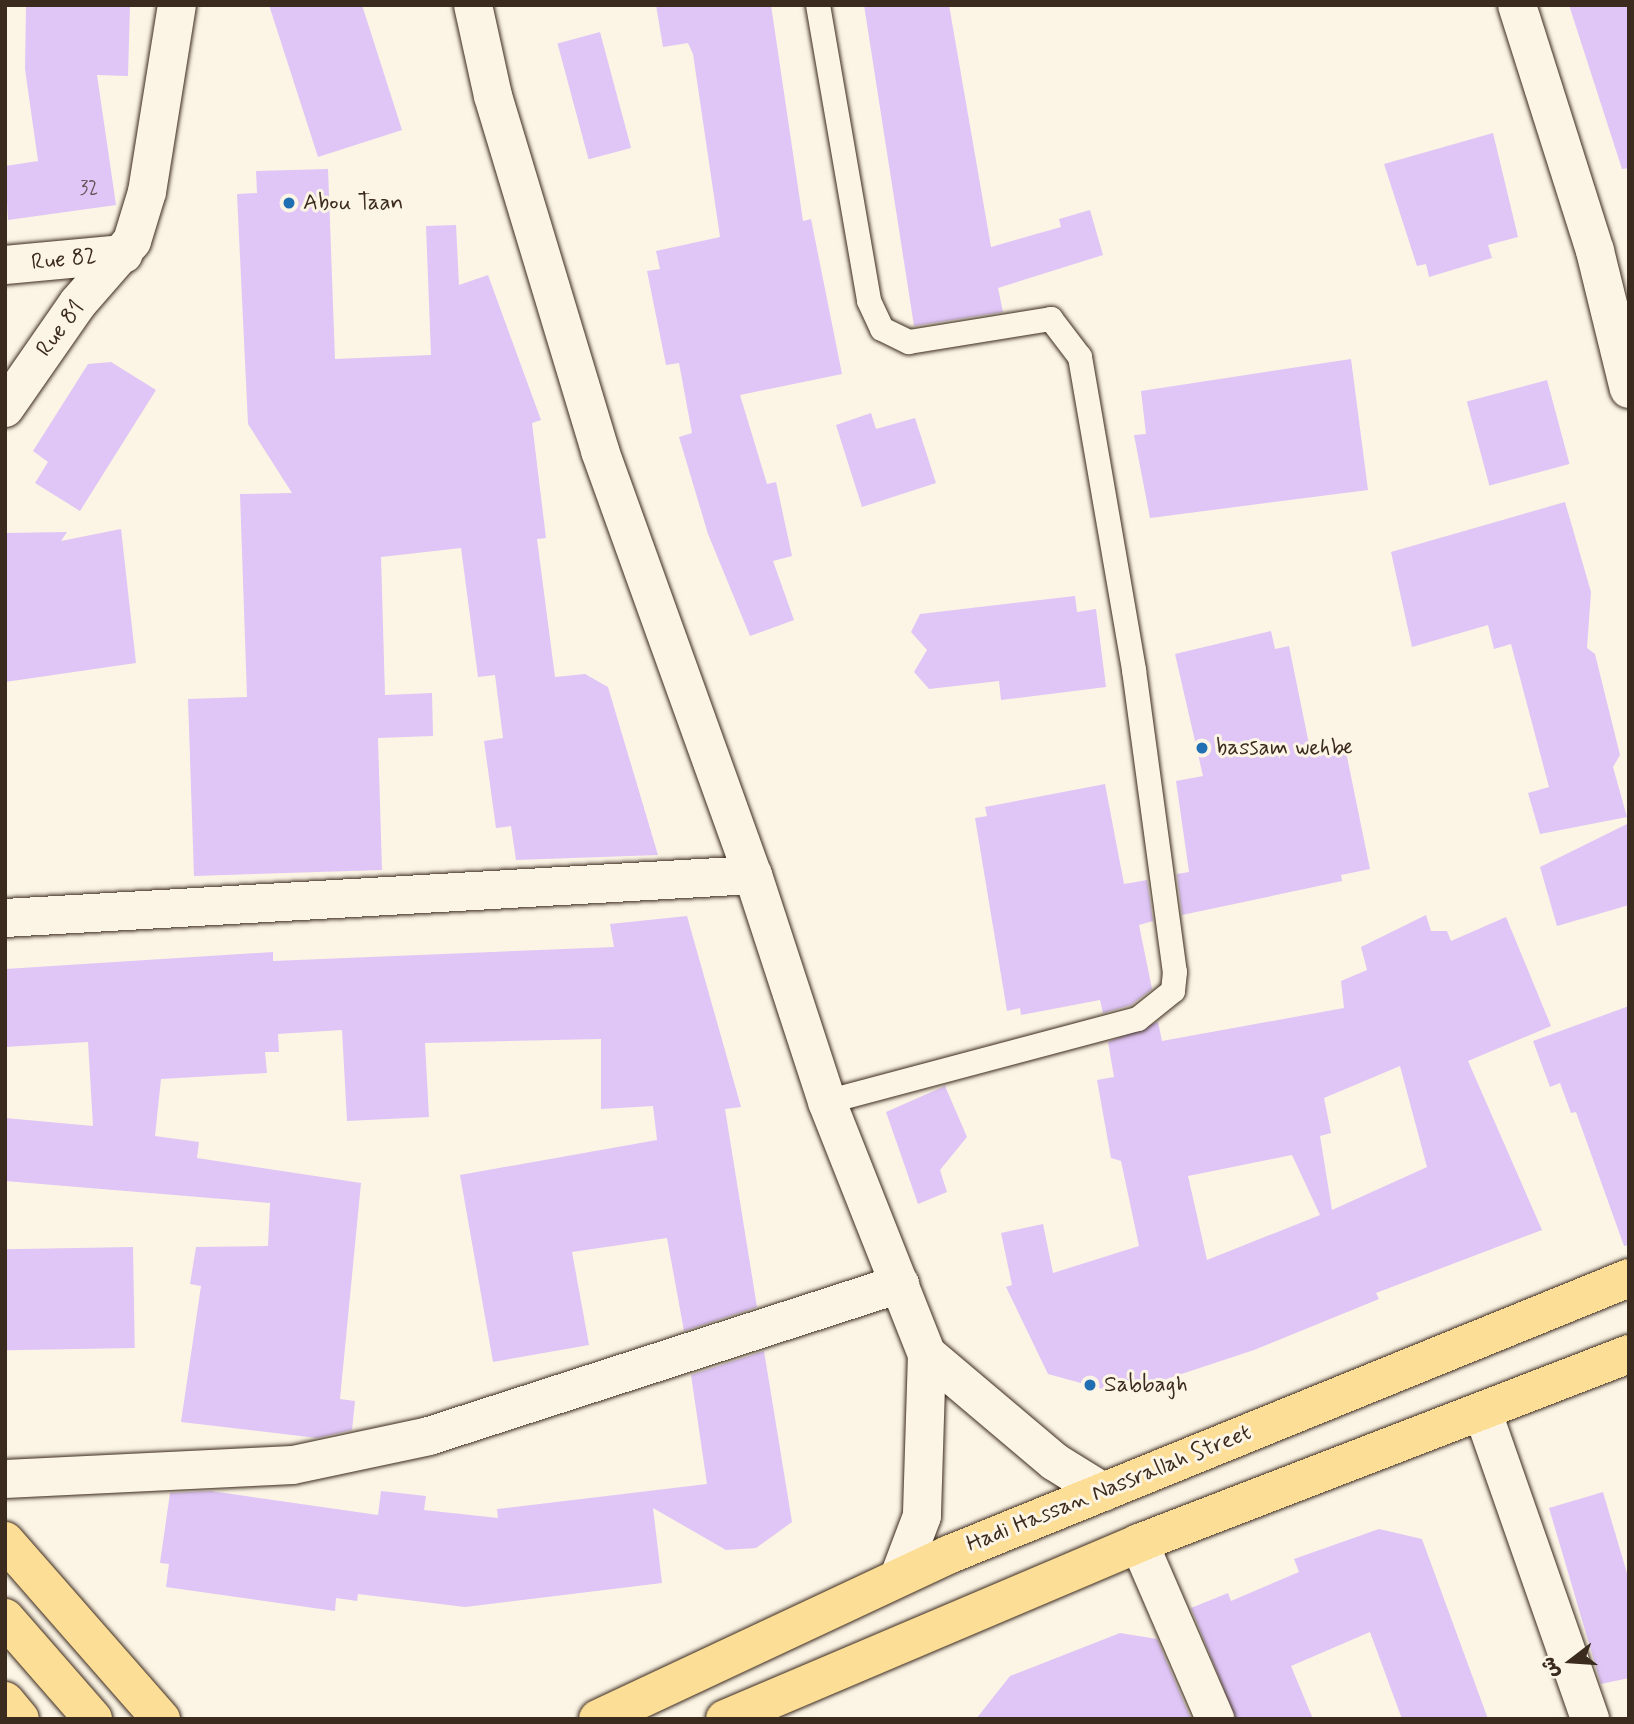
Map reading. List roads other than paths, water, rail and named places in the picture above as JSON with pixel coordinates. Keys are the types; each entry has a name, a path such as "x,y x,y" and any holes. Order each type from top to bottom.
{"highway":[{"name":"Hadi Hassan Nassrallah Street","path":"598,1719 899,1577 1629,1278"},
{"path":"725,1719 1139,1544 1483,1413 1629,1354"},
{"path":"5,1541 161,1719"},
{"path":"5,1618 93,1719"},
{"path":"5,1701 20,1719"}],"street":[{"path":"123,254 147,192 177,5"},
{"path":"473,5 493,96 600,451 753,874 827,1102 927,1354 922,1517 899,1577"},
{"path":"1517,5 1595,251 1629,389"},
{"name":"Rue 82","path":"5,265 123,254"},
{"name":"Rue 81","path":"5,408 78,303 123,254"},
{"path":"5,918 753,874"},
{"path":"5,1479 293,1465 429,1436 900,1284"},
{"path":"927,1354 1055,1462 1103,1492"},
{"path":"1483,1413 1590,1719"},
{"path":"1139,1544 1214,1719"}],"lane":[{"path":"818,5 869,301 882,329 909,342 1051,319 1080,357 1134,670 1175,972 1173,991 1138,1019 827,1102"}],"place":[{"name":"Abou Taan","path":"289,203"},
{"name":"bassam wehbe","path":"1202,748"},
{"name":"Sabbagh","path":"1090,1385"}]}
